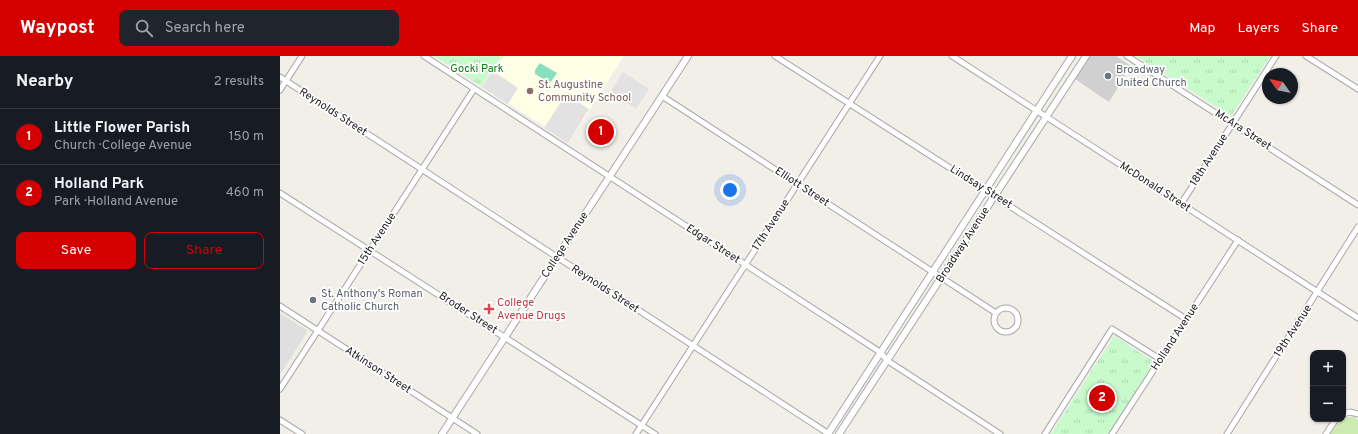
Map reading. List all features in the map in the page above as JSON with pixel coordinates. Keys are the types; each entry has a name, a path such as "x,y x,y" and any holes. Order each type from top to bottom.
{"street":[{"path":"280,90 302,56"},
{"name":"Edgar Street","path":"424,56 880,352 888,360 1000,434"},
{"name":"College Avenue","path":"442,434 688,56"},
{"name":"Lindsay Street","path":"775,56 1186,319"},
{"name":"17th Avenue","path":"636,434 880,56"},
{"name":"McDonald Street","path":"952,56 1358,318"},
{"name":"Broadway Avenue","path":"828,434 1072,56"},
{"name":"Broadway Avenue","path":"839,434 1086,56"},
{"name":"McAra Street","path":"1127,56 1358,204"},
{"name":"18th Avenue","path":"1181,204 1276,56"},
{"path":"1306,56 1358,89"},
{"name":"Reynolds Street","path":"280,77 828,434"},
{"name":"15th Avenue","path":"280,389 474,88"},
{"name":"Elliott Street","path":"662,96 996,313"},
{"name":"Broder Street","path":"280,193 655,434"},
{"name":"19th Avenue","path":"1227,434 1358,227"},
{"name":"Holland Avenue","path":"1112,434 1238,240"},
{"name":"Atkinson Street","path":"280,306 477,434"},
{"path":"1004,308 1016,311 1019,321 1016,329 1008,333 999,331 994,324 996,313 1004,308"},
{"path":"1044,434 1112,329 1160,359"},
{"path":"1346,413 1350,412 1358,414"},
{"path":"280,420 302,434"},
{"path":"1326,434 1334,422"}],"shaded area":[{"path":"504,56 624,56 569,142 484,88"},
{"path":"1090,56 1116,56 1131,66 1109,102 1075,79"},
{"path":"493,71 518,88 508,104 482,87"},
{"path":"623,72 649,89 636,109 610,92"},
{"path":"566,94 589,109 568,143 544,128"},
{"path":"280,313 305,329 307,332 280,375"}],"green space":[{"name":"Gocki Park","path":"434,56 501,56 481,86"},
{"path":"1136,56 1270,56 1231,116"},
{"path":"540,63 557,73 550,83 535,74 535,70"},
{"path":"1114,336 1154,362 1108,434 1051,434"},
{"path":"1354,417 1358,420 1358,434 1330,434 1339,422 1346,422 1346,418"}],"place":[{"name":"Broadway United Church","path":"1108,76"},
{"name":"St. Augustine Community School","path":"530,91"},
{"name":"Little Flower Parish","path":"601,132"},
{"name":"St. Anthony's Roman Catholic Church","path":"313,300"},
{"name":"College Avenue Drugs","path":"489,309"},
{"name":"Holland Park","path":"1102,398"}]}
